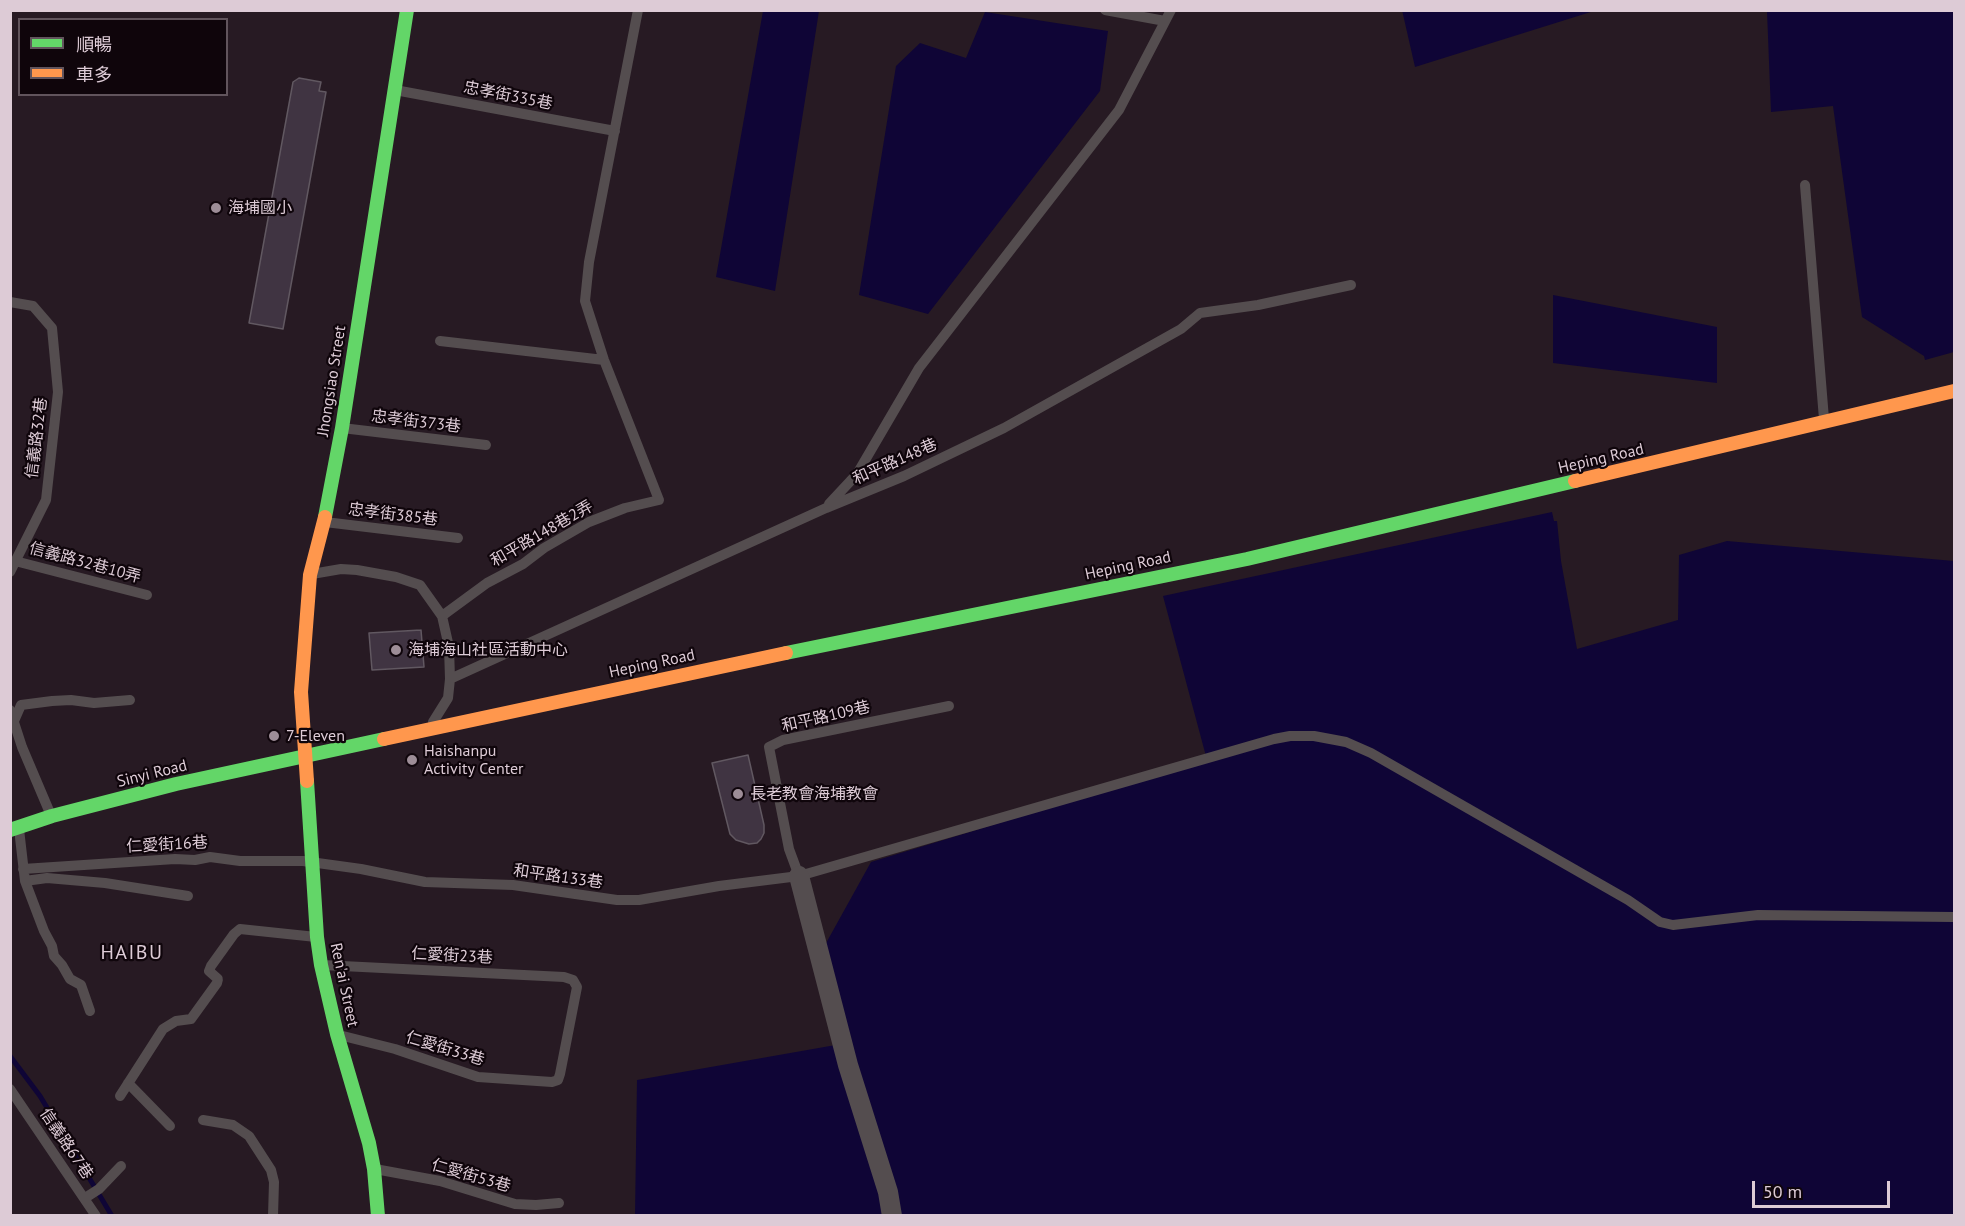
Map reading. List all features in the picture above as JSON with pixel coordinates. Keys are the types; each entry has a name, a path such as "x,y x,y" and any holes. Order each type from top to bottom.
{"main road":[{"name":"Jhongsiao Street","path":"304,757 301,692 310,575 324,522 342,428 407,10"},
{"name":"Heping Road","path":"304,757 705,670 1247,559 1954,391"},
{"name":"Sinyi Road","path":"15,829 52,816 176,784 304,757"},
{"name":"Ren'ai Street","path":"304,757 321,965 337,1034 375,1168 378,1215"}],"street":[{"path":"799,876 848,1065 888,1192 892,1215"}],"lane":[{"name":"和平路148巷2弄","path":"442,616 487,583 523,564 544,548 589,522 625,508 659,500 604,360 585,301 589,262 638,10"},
{"path":"1105,10 1165,21"},
{"path":"826,508 857,474 919,368 1119,110 1171,10"},
{"name":"忠孝街335巷","path":"395,90 615,131"},
{"path":"1805,185 1824,422"},
{"name":"和平路148巷","path":"450,679 826,508 904,476 1004,428 1181,329 1200,313 1258,305 1351,285"},
{"name":"信義路32巷","path":"10,302 33,306 52,328 58,392 46,500 10,572"},
{"path":"440,341 604,360"},
{"name":"忠孝街373巷","path":"342,428 486,445"},
{"name":"忠孝街385巷","path":"324,522 458,538"},
{"name":"信義路32巷10弄","path":"15,561 147,595"},
{"path":"310,575 341,569 357,570 396,577 420,585 442,616 449,647 448,698 428,730"},
{"path":"52,816 22,747 12,716 21,705 71,700 94,703 130,700"},
{"name":"和平路109巷","path":"799,876 789,849 769,747 783,740 949,706"},
{"name":"和平路133巷","path":"313,863 361,869 425,882 513,885 617,900 639,900 719,886 799,876 1274,739 1314,736 1346,742 1371,753 1628,900 1660,922 1673,925 1758,915 1954,917"},
{"path":"15,829 25,881 54,956 70,980 81,985 90,1011"},
{"name":"仁愛街16巷","path":"23,869 175,859 195,860 210,857 240,861 313,863"},
{"path":"25,881 47,878 105,883 188,897"},
{"path":"120,1096 162,1029 176,1021 191,1019 217,983 216,976 209,971 211,966 240,929 317,937"},
{"name":"仁愛街23巷","path":"321,965 564,977 573,980 577,987"},
{"name":"仁愛街33巷","path":"337,1034 395,1049 478,1077 552,1082 558,1080 560,1074 577,987"},
{"path":"128,1083 170,1126"},
{"name":"信義路67巷","path":"11,1092 87,1197 96,1215"},
{"path":"203,1120 232,1125 249,1136 271,1170 274,1182 273,1215"},
{"path":"87,1197 99,1189 121,1166"},
{"name":"仁愛街53巷","path":"375,1168 440,1182 515,1204 559,1203"}],"shaded area":[{"path":"1402,10 1594,10 1594,11 1415,67"},
{"path":"763,11 819,11 775,291 716,277"},
{"path":"1767,11 1954,11 1954,352 1925,360 1924,356 1862,317 1833,106 1771,112"},
{"path":"985,12 1108,31 1100,91 928,314 859,295 896,66 920,43 966,58"},
{"path":"1553,295 1717,327 1717,383 1553,363"},
{"path":"1552,512 1554,521 1557,521 1561,561 1577,649 1678,620 1679,555 1727,541 1954,561 1954,1215 635,1216 637,1080 847,1043 825,945 871,862 1207,760 1163,596"}],"building":[{"path":"299,78 321,82 319,91 326,92 283,329 249,323 293,82"},
{"name":"海埔海山社區活動中心","path":"421,630 424,667 372,670 369,633"},
{"name":"長老教會海埔教會","path":"748,755 764,825 761,839 757,843 749,844 736,840 730,834 712,763"}],"waterway":[{"path":"10,1056 40,1096 112,1216"}],"traffic: fast":[{"path":"325,517 342,428 407,10"},
{"path":"786,653 1247,559 1575,481"},
{"path":"10,830 52,816 176,784 384,739"},
{"path":"307,781 317,937 321,965 337,1034 369,1143 378,1216"}],"traffic: slow":[{"path":"1575,481 1954,391"},
{"path":"307,781 301,692 310,575 325,517"},
{"path":"384,739 786,653"}],"place":[{"name":"海埔國小","path":"216,208"},
{"name":"海埔海山社區活動中心","path":"396,650"},
{"name":"7-Eleven","path":"274,736"},
{"name":"Haishanpu Activity Center","path":"412,760"},
{"name":"長老教會海埔教會","path":"738,794"}],"district":[{"name":"HAIBU","path":"132,953"}]}
